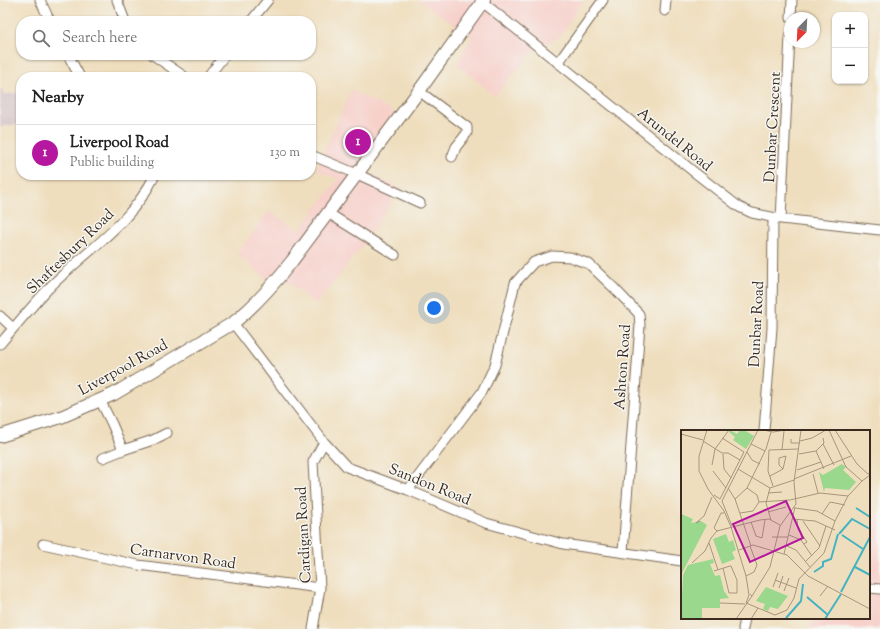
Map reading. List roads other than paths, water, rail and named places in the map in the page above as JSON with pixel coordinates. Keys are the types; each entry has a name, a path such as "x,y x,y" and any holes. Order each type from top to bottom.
{"main road":[{"name":"Liverpool Road","path":"0,436 61,417 114,394 232,323 257,303 273,285 419,92 482,1"}],"street":[{"path":"40,0 48,16"},
{"path":"117,0 123,16"},
{"path":"256,16 268,0"},
{"path":"558,63 603,0"},
{"path":"666,0 666,11"},
{"path":"791,12 792,0"},
{"name":"Arundel Road","path":"482,1 739,207 752,213 777,219 880,230"},
{"name":"Dunbar Crescent","path":"777,219 789,48"},
{"path":"71,60 77,72"},
{"path":"160,60 178,72"},
{"path":"212,72 221,60"},
{"path":"419,92 467,127 467,133 456,147 452,157"},
{"path":"316,157 357,174 420,204"},
{"name":"Shaftesbury Road","path":"0,344 49,288 88,254 120,223 147,191 152,180"},
{"path":"328,213 395,255"},
{"name":"Dunbar Road","path":"764,430 772,328 777,219"},
{"name":"Ashton Road","path":"408,490 482,392 495,364 515,283 534,262 552,256 570,257 589,264 639,314 640,325 623,552"},
{"path":"0,316 13,328"},
{"name":"Sandon Road","path":"232,323 324,442 347,466 486,523 563,544 681,561"},
{"path":"100,400 123,450"},
{"path":"103,458 153,440 167,433"},
{"name":"Cardigan Road","path":"313,629 320,588 313,462 324,442"},
{"name":"Carnarvon Road","path":"43,544 138,565 320,588"},
{"path":"870,588 880,589"},
{"path":"743,629 745,619"}],"place":[{"name":"Liverpool Road","path":"358,142"}]}
